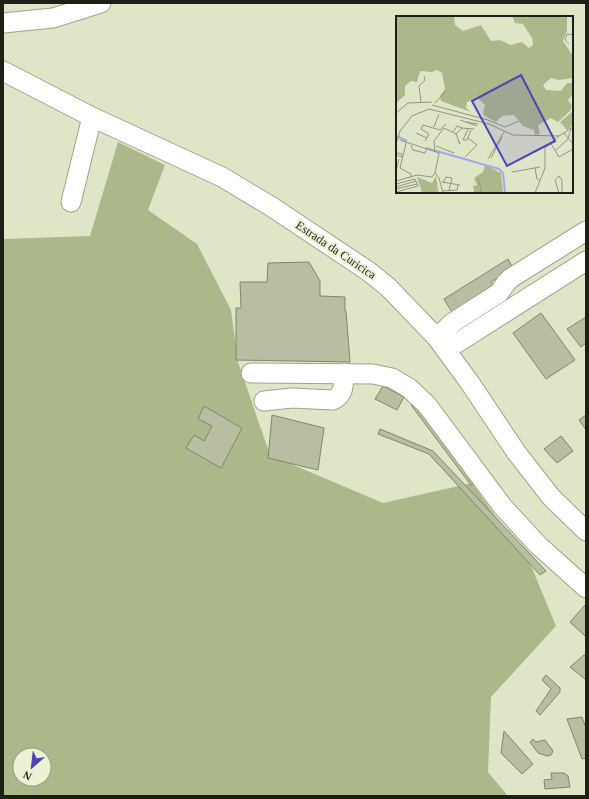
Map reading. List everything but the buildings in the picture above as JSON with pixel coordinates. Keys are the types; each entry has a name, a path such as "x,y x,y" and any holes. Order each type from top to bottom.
{"street":[{"path":"3,23 53,10 101,3"},
{"name":"Estrada da Curicica","path":"3,72 92,117 222,177 272,207 368,271 388,287 442,344 516,452 551,497 586,531"},
{"path":"71,202 92,117"},
{"path":"442,344 452,324 499,293 511,278 586,231"},
{"path":"442,344 586,261"},
{"path":"251,373 373,374 392,378 409,388 427,405 503,507 538,545 586,588"},
{"path":"264,401 292,398 333,400 341,394 344,374"}],"green space":[{"path":"118,142 165,165 148,210 197,244 231,310 238,362 270,455 383,503 472,483 532,568 556,626 491,697 488,772 508,796 3,796 3,239 90,236"}]}
